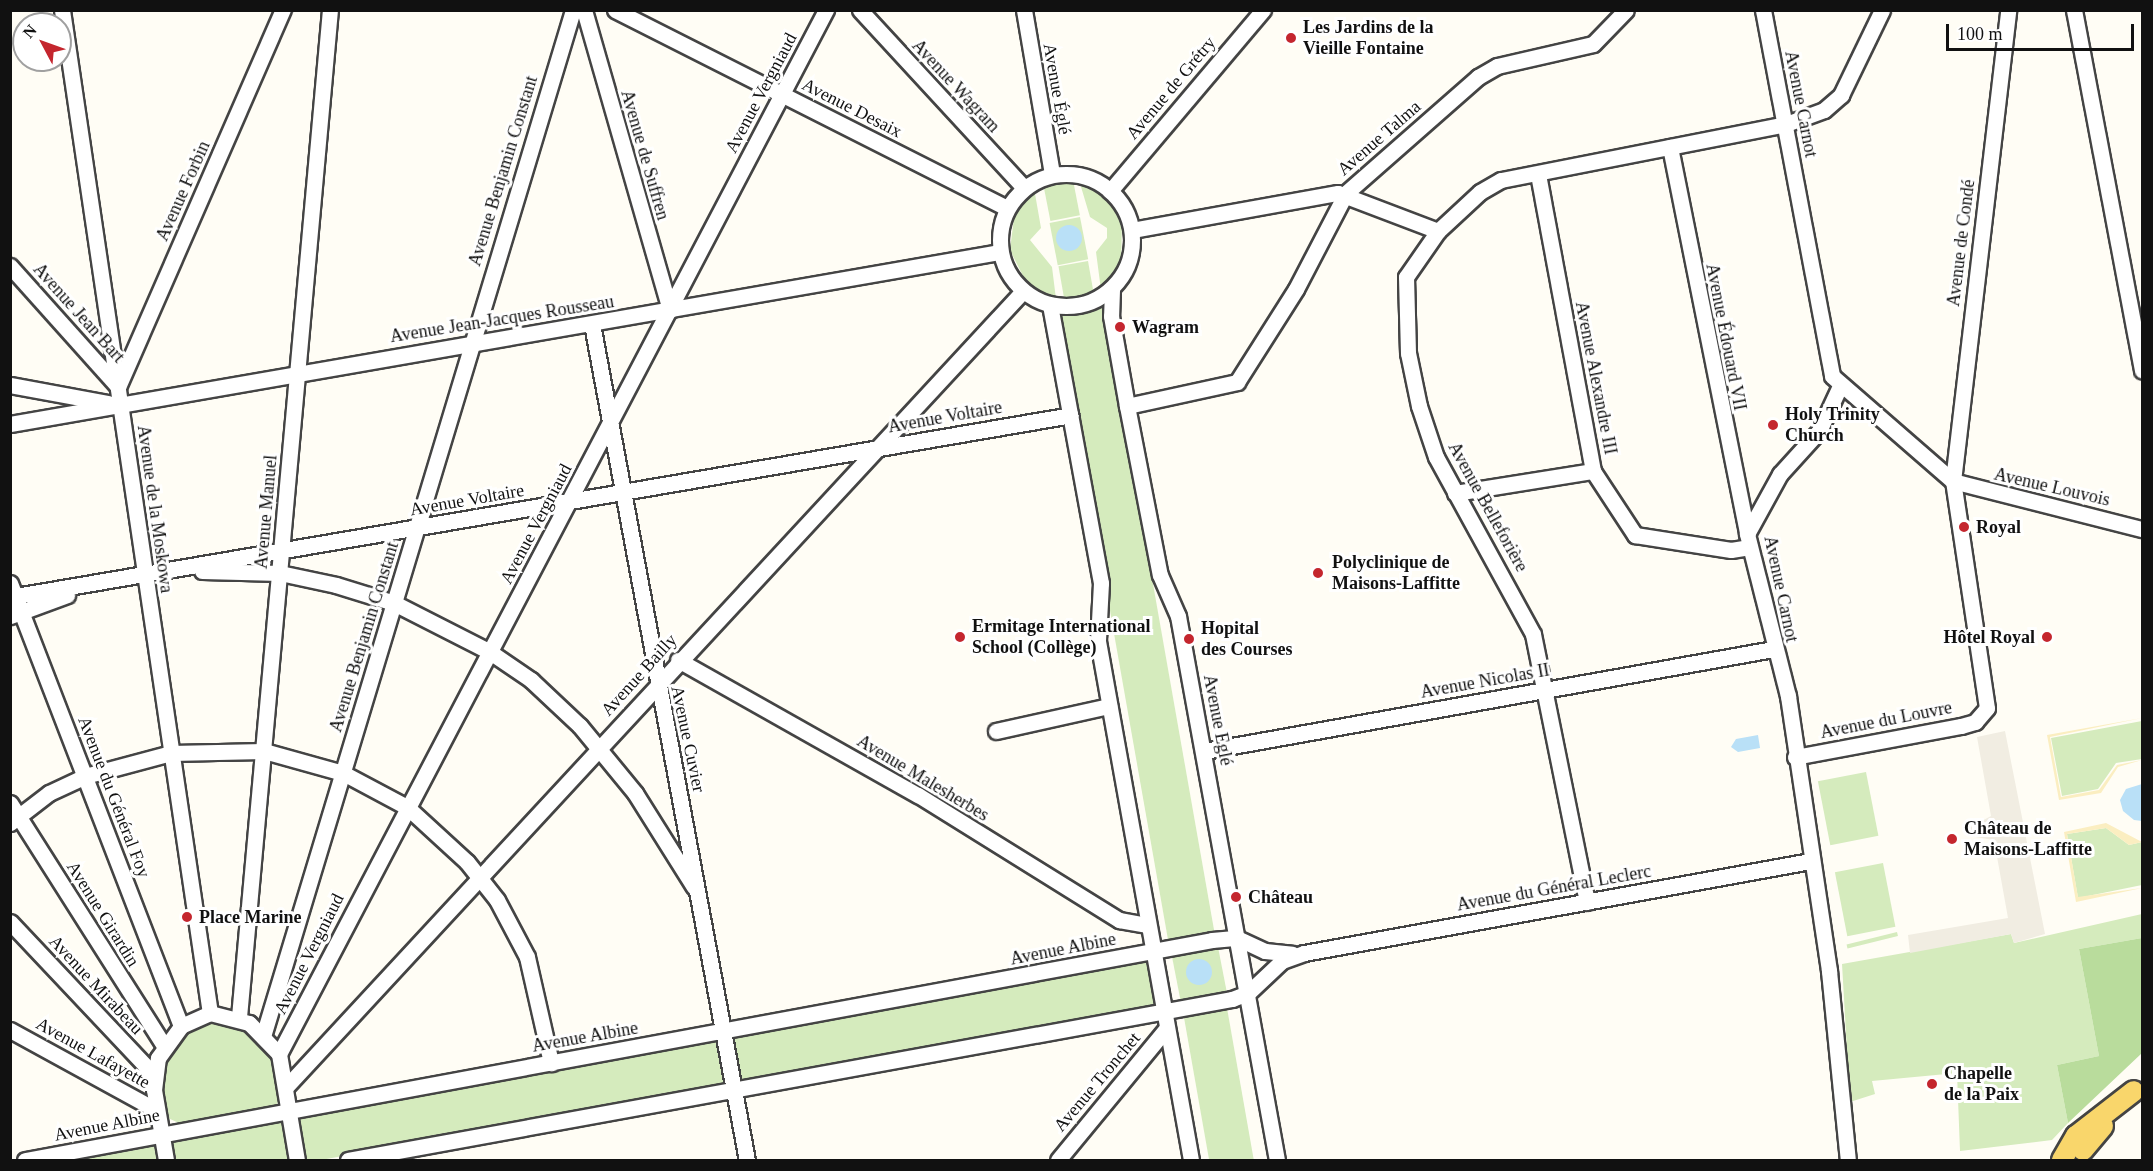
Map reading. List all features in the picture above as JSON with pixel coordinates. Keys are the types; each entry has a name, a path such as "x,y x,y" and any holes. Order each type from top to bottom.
{"main road":[{"path":"2063,1157 2072,1147 2085,1155 2138,1087"},
{"path":"2063,1157 2076,1136 2138,1087"}],"street":[{"name":"Avenue de la Moskowa","path":"62,10 210,1013"},
{"name":"Avenue Forbin","path":"118,387 283,10"},
{"name":"Avenue Manuel","path":"239,1017 330,10"},
{"name":"Avenue Benjamin Constant","path":"264,1033 573,10"},
{"name":"Avenue de Suffren","path":"584,10 670,310"},
{"name":"Avenue Desaix","path":"615,10 1006,208"},
{"name":"Avenue Vergniaud","path":"279,1054 826,10"},
{"name":"Avenue Wagram","path":"860,10 1024,188"},
{"name":"Avenue Églé","path":"1024,10 1053,174"},
{"name":"Avenue de Grétry","path":"1110,190 1263,10"},
{"name":"Avenue Talma","path":"1128,406 1237,381 1296,289 1346,193 1478,77 1497,66 1593,44 1626,10"},
{"name":"Avenue Carnot","path":"1763,10 1832,376 1840,386 1819,431 1780,474 1748,541 1773,649 1788,696 1844,1098 1848,1161"},
{"name":"Avenue Belleforière","path":"1587,902 1545,690 1522,607 1455,493 1419,406 1403,295 1414,260 1438,231 1480,192 1501,180 1785,124 1824,110 1841,95 1882,10"},
{"name":"Avenue de Condé","path":"1983,716 1987,696 1953,481 2008,10"},
{"path":"2074,10 2142,371"},
{"name":"Avenue Édouard VII","path":"1670,147 1748,541"},
{"path":"1053,174 1093,180 1110,190 1132,230 1125,273 1113,290 1098,301 1050,305 1023,291 1000,252 999,229 1006,208 1024,188 1053,174"},
{"name":"Avenue Alexandre III","path":"1538,174 1593,471 1635,535 1731,550 1748,541"},
{"path":"1132,230 1346,193 1438,231"},
{"name":"Avenue Jean-Jacques Rousseau","path":"10,424 1000,252"},
{"name":"Avenue Jean Bart","path":"10,266 118,387"},
{"name":"Avenue Eglé","path":"1113,290 1111,316 1160,575 1178,616 1277,1161"},
{"name":"Avenue Bailly","path":"286,1087 481,878 678,660 879,448 1023,291"},
{"path":"1050,305 1101,583 1098,641 1191,1161"},
{"name":"Avenue Cuvier","path":"592,324 625,493 657,685 700,897 747,1161"},
{"path":"10,385 120,406"},
{"path":"1840,386 1953,481"},
{"name":"Avenue Voltaire","path":"12,592 145,574 283,549 416,529 1071,415"},
{"path":"1455,493 1593,471"},
{"name":"Avenue Louvois","path":"1953,481 2142,529"},
{"path":"16,613 145,574 280,573 394,603 490,652 531,680 599,748 700,897"},
{"name":"Avenue du Général Foy","path":"12,592 16,613 85,776 181,1026"},
{"name":"Avenue Nicolas II","path":"1204,751 1773,649"},
{"name":"Avenue Malesherbes","path":"678,660 918,795 1119,920 1148,925"},
{"path":"996,731 1109,706"},
{"name":"Avenue du Louvre","path":"1795,757 1960,726 1983,716"},
{"path":"13,814 85,776 171,753 264,751 343,773 407,807 481,878 527,957 551,1063"},
{"name":"Avenue Girardin","path":"13,814 164,1046"},
{"name":"Avenue du Général Leclerc","path":"1248,993 1281,961 1304,953 1810,861"},
{"name":"Avenue Mirabeau","path":"10,922 153,1074"},
{"path":"1153,952 1237,938"},
{"name":"Avenue du Général Leclerc","path":"1237,938 1265,951 1304,953"},
{"name":"Avenue Albine","path":"25,1161 1153,952"},
{"path":"348,1161 1164,1011 1248,993"},
{"path":"166,1161 156,1110 153,1074 164,1046 181,1026 210,1013 239,1017 264,1033 279,1054 297,1161"},
{"name":"Avenue Tronchet","path":"1058,1161 1166,1029"},
{"name":"Avenue Lafayette","path":"10,1030 156,1110"}],"green space":[{"path":"1073,180 1080,215 1050,221 1044,186"},
{"path":"1079,180 1116,204 1122,222 1121,266 1101,290 1096,252 1107,238 1107,228 1090,217"},
{"path":"1034,188 1041,228 1030,240 1052,267 1056,299 1042,298 1028,286 1010,250 1015,210"},
{"path":"1080,217 1088,259 1058,265 1050,223"},
{"path":"1088,261 1094,295 1065,301 1058,266"},
{"path":"1104,306 1214,931 1168,940 1058,314"},
{"path":"2142,721 2142,759 2116,763 2098,789 2062,796 2051,738"},
{"path":"1866,772 1878,836 1830,845 1818,781"},
{"path":"2106,828 2129,845 2142,842 2142,885 2078,898 2067,834"},
{"path":"1883,863 1895,927 1847,936 1835,872"},
{"path":"2142,914 2142,938 2079,949 2099,1056 2057,1065 2068,1123 2052,1140 1960,1151 1957,1073 1872,1081 1875,1094 1850,1102 1842,964 2011,934 2014,943"},
{"path":"1897,932 1898,936 1848,948 1847,945"},
{"path":"2142,938 2142,1053 2068,1123 2057,1065 2099,1056 2079,949"},
{"path":"1218,947 1227,994 1181,1003 1172,956"},
{"path":"1147,960 1156,1008 321,1160 49,1160"},
{"path":"1227,1008 1254,1160 1209,1160 1184,1016"},
{"path":"205,1020 242,1024 272,1056 281,1097 275,1107 181,1124 168,1118 160,1082 163,1061 190,1026"}],"sand":[{"path":"2142,718 2050,737 2061,797 2099,790 2117,765 2142,760 2118,767 2101,793 2059,800 2047,735"},
{"path":"2106,823 2142,842 2129,845 2106,828 2067,834 2078,897 2142,888 2076,902 2064,832"}],"shaded area":[{"path":"2005,731 2045,934 2014,943 2011,934 1910,953 1908,935 2008,918 1994,840 1969,836 1967,829 1991,816 1977,737"}],"water":[{"path":"1069,225 1078,229 1082,238 1078,247 1069,251 1060,247 1056,238 1060,229"},
{"path":"1758,735 1760,748 1738,752 1731,747 1736,739"},
{"path":"2142,784 2142,821 2134,820 2123,811 2120,800 2126,789"},
{"path":"1199,959 1208,963 1212,972 1208,981 1199,985 1190,981 1186,972 1190,963"}],"place":[{"name":"Les Jardins de la Vieille Fontaine","path":"1291,38"},
{"name":"Wagram","path":"1120,327"},
{"name":"Holy Trinity Church","path":"1773,425"},
{"name":"Royal","path":"1964,527"},
{"name":"Polyclinique de Maisons-Laffitte","path":"1318,573"},
{"name":"Ermitage International School (Collège)","path":"960,637"},
{"name":"Hôtel Royal","path":"2047,637"},
{"name":"Hopital des Courses","path":"1189,639"},
{"name":"Château de Maisons-Laffitte","path":"1952,839"},
{"name":"Château","path":"1236,897"},
{"name":"Place Marine","path":"187,917"},
{"name":"Chapelle de la Paix","path":"1932,1084"}]}
